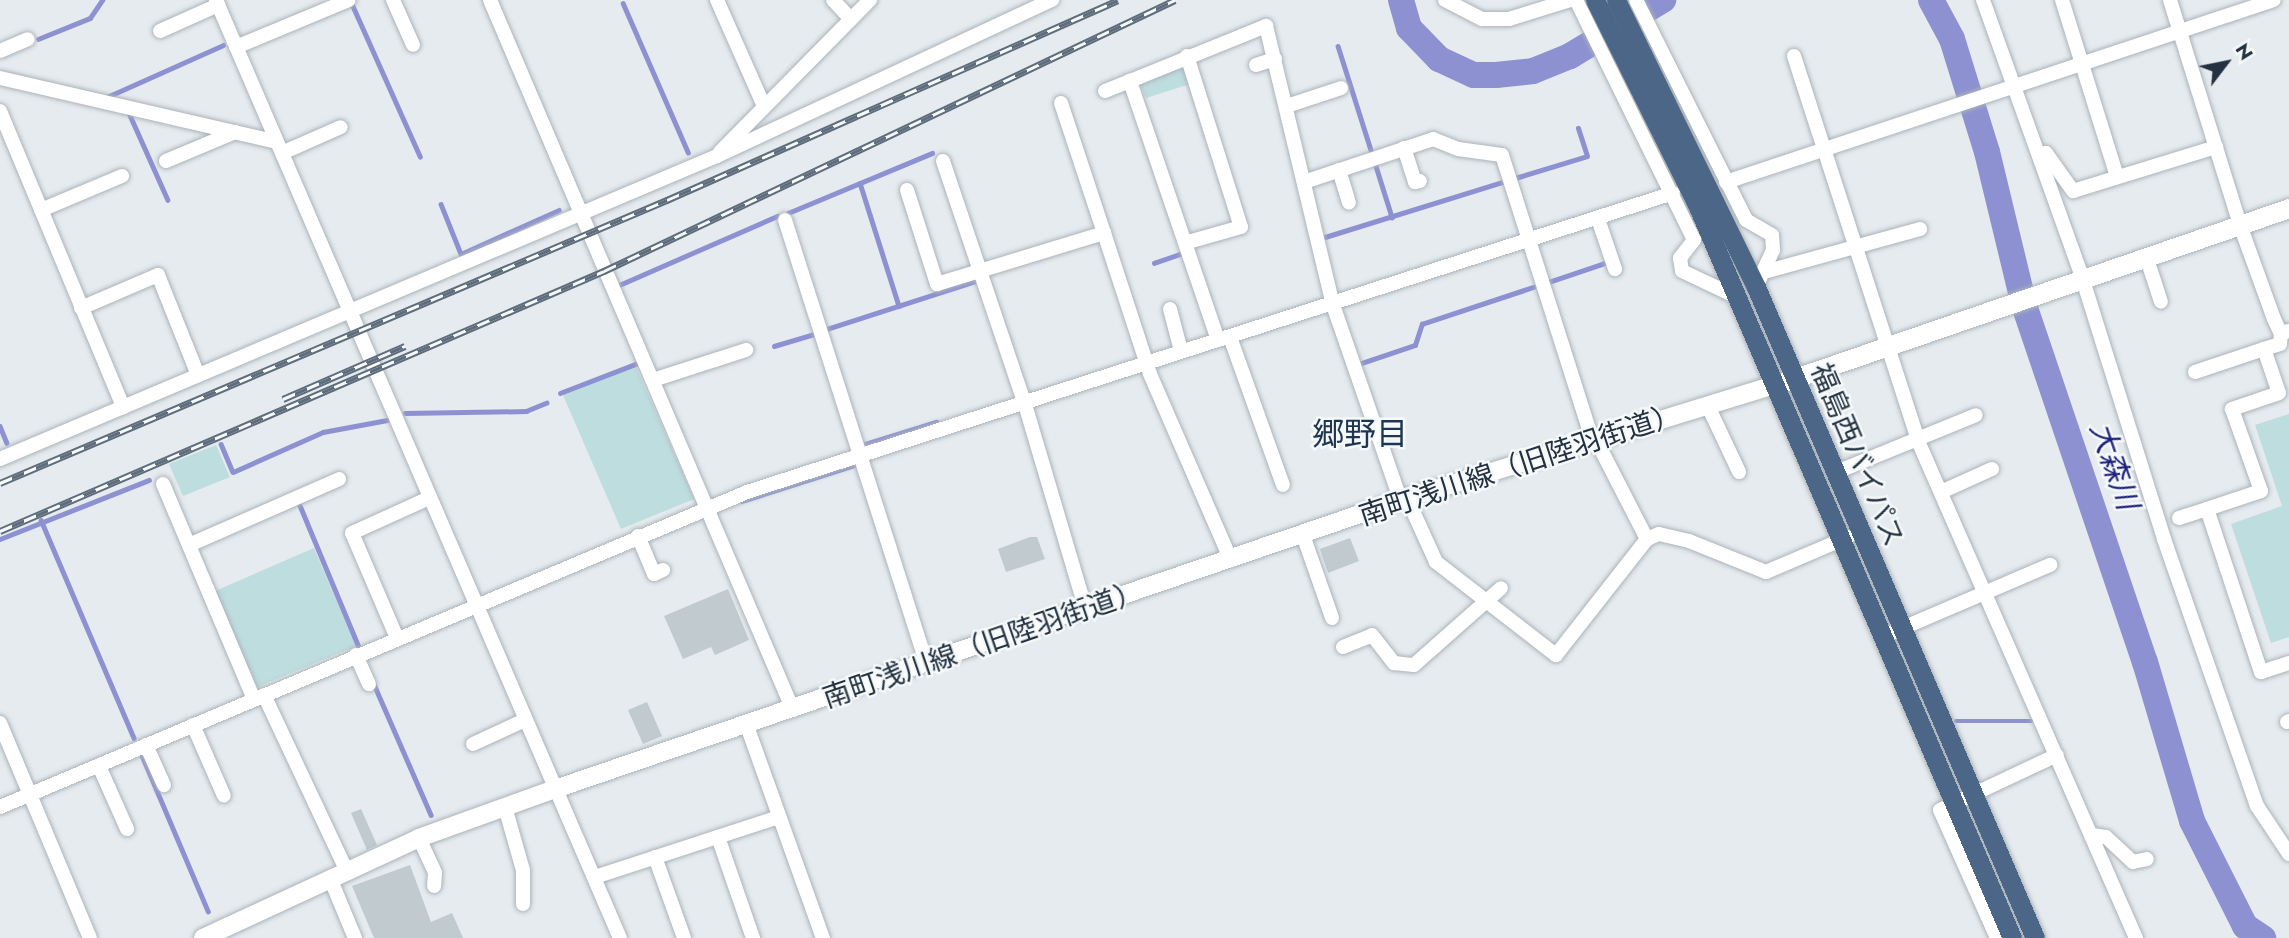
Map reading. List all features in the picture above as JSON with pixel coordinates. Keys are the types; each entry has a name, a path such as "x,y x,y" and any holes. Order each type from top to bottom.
{"highway":[{"name":"福島西バイパス","path":"1595,0 1760,279 1785,382 1850,536 1884,636 2035,938"},
{"name":"福島西バイパス","path":"1616,0 1713,197 1737,296 1834,473 1850,536 1902,628 2012,938"}],"main road":[{"path":"1785,382 1986,310 2289,208"}],"street":[{"path":"236,47 349,0"},
{"path":"393,0 413,45"},
{"path":"490,0 578,214 709,507 793,710"},
{"path":"717,0 764,106"},
{"path":"832,0 852,19"},
{"path":"717,156 870,0"},
{"path":"0,460 717,156 1052,0"},
{"path":"1445,0 1482,19 1509,19 1570,0"},
{"path":"1576,0 1694,240 1680,258 1682,271 1737,296"},
{"path":"1636,0 1660,47 1713,197 1772,235 1760,279"},
{"path":"1983,0 2010,86 2039,154 2075,280 2257,806 2289,854"},
{"path":"2062,0 2117,177"},
{"path":"2170,0 2240,225 2285,332 2280,344 2195,372"},
{"path":"1713,197 1825,148 2179,29 2240,5 2274,0"},
{"path":"160,31 217,3 474,605 620,938"},
{"path":"1105,91 1266,26 1333,305 1404,499 1436,562 1556,655 1647,539 1659,534 1689,541 1766,572 1850,536"},
{"path":"0,51 28,38"},
{"path":"1187,56 1241,227 1188,242"},
{"path":"1794,56 1856,244 1885,346 1918,441 1981,592 2057,754 2136,938"},
{"path":"1256,65 1275,59"},
{"path":"0,78 235,132 280,148 341,127"},
{"path":"1130,81 1224,339 1283,485"},
{"path":"1287,106 1341,88"},
{"path":"1061,103 1146,362 1231,560"},
{"path":"0,111 123,407"},
{"path":"166,162 235,132"},
{"path":"1304,182 1433,139 1458,149 1502,155 1593,439 1647,539"},
{"path":"1404,148 1415,182 1420,181"},
{"path":"2039,154 2046,153 2073,191 2216,148"},
{"path":"943,161 1024,401 1086,610"},
{"path":"1339,170 1349,203"},
{"path":"41,210 122,176"},
{"path":"906,190 937,284 1104,233"},
{"path":"0,807 709,507 858,455 1333,305 1673,193"},
{"path":"1598,219 1615,269"},
{"path":"785,220 927,664"},
{"path":"1760,279 1856,244 1920,229"},
{"path":"2146,256 2161,302"},
{"path":"81,308 158,275 198,375"},
{"path":"1170,309 1181,351"},
{"path":"2179,518 2261,491 2232,410 2279,393 2264,349"},
{"path":"653,380 746,350"},
{"name":"南町浅川線（旧陸羽街道）","path":"203,938 419,838 555,789 747,726 1404,499 1785,382"},
{"path":"1708,406 1739,472"},
{"path":"1834,473 1918,441 1976,415"},
{"path":"1941,492 1992,469"},
{"path":"189,545 339,480"},
{"path":"163,484 338,874 355,938"},
{"path":"397,638 352,533 429,498"},
{"path":"2207,509 2261,672 2289,663"},
{"path":"1303,535 1332,618"},
{"path":"638,536 654,574 663,570"},
{"path":"1884,636 1981,592 2050,565"},
{"path":"1343,647 1372,635 1394,663 1414,666 1488,604 1501,588"},
{"path":"356,655 369,684"},
{"path":"473,744 525,720"},
{"path":"0,723 90,938"},
{"path":"193,725 225,796"},
{"path":"747,726 823,938"},
{"path":"146,745 164,785"},
{"path":"1997,938 1940,810 1962,796 2057,754"},
{"path":"99,766 127,829"},
{"path":"505,807 523,870 523,904"},
{"path":"595,877 779,817"},
{"path":"2092,835 2106,837 2133,862 2147,859"},
{"path":"718,837 753,938"},
{"path":"419,838 435,873 434,886"},
{"path":"655,856 684,938"}],"shaded area":[{"path":"1176,65 1184,70 1190,84 1146,98 1141,86 1146,79"},
{"path":"635,365 694,499 621,529 563,395"},
{"path":"2289,414 2289,637 2271,643 2231,524 2282,506 2255,425"},
{"path":"216,445 230,477 183,496 169,464"},
{"path":"314,548 356,646 255,688 215,591"}],"building":[{"path":"1037,537 1045,559 1006,572 998,549"},
{"path":"1350,538 1359,561 1328,573 1320,549"},
{"path":"728,589 749,640 715,655 711,647 683,659 664,616"},
{"path":"647,702 662,736 643,744 628,710"},
{"path":"361,809 377,845 367,850 351,813"},
{"path":"410,865 431,922 452,913 463,938 374,938 352,886"}],"waterway":[{"path":"38,39 90,18 102,0"},
{"name":"大森川","path":"1401,0 1409,28 1439,59 1474,75 1533,71 1570,56 1663,0"},
{"name":"大森川","path":"1931,0 1952,39 1987,152 2024,305 2145,662 2192,821 2245,926 2263,938"},
{"path":"623,3 688,152"},
{"path":"352,4 420,156"},
{"path":"107,97 223,45"},
{"path":"1338,46 1371,150"},
{"path":"129,113 168,200"},
{"path":"1512,179 1587,156 1578,128"},
{"path":"788,213 932,153"},
{"path":"1375,163 1392,217"},
{"path":"1325,237 1506,181"},
{"path":"860,183 899,306"},
{"path":"441,204 461,254 559,210"},
{"path":"617,286 777,216"},
{"path":"1154,263 1180,254"},
{"path":"1549,282 1608,262"},
{"path":"824,330 976,281"},
{"path":"1359,364 1415,345 1422,324 1533,287"},
{"path":"774,346 814,334"},
{"path":"560,393 638,363"},
{"path":"405,413 526,411 546,403"},
{"path":"221,444 233,472 323,432 387,420"},
{"path":"859,446 936,422"},
{"path":"0,426 7,443"},
{"path":"742,501 855,465"},
{"path":"0,539 149,480"},
{"path":"299,503 358,645"},
{"path":"41,520 134,738"},
{"path":"373,682 431,815"},
{"path":"1956,721 2031,721"},
{"path":"141,753 208,911"}],"railway":[{"path":"0,483 667,200 1118,0"},
{"path":"0,531 604,271 1175,0"},
{"path":"283,399 405,346"}],"district":[{"name":"郷野目","path":"1360,434"}]}
